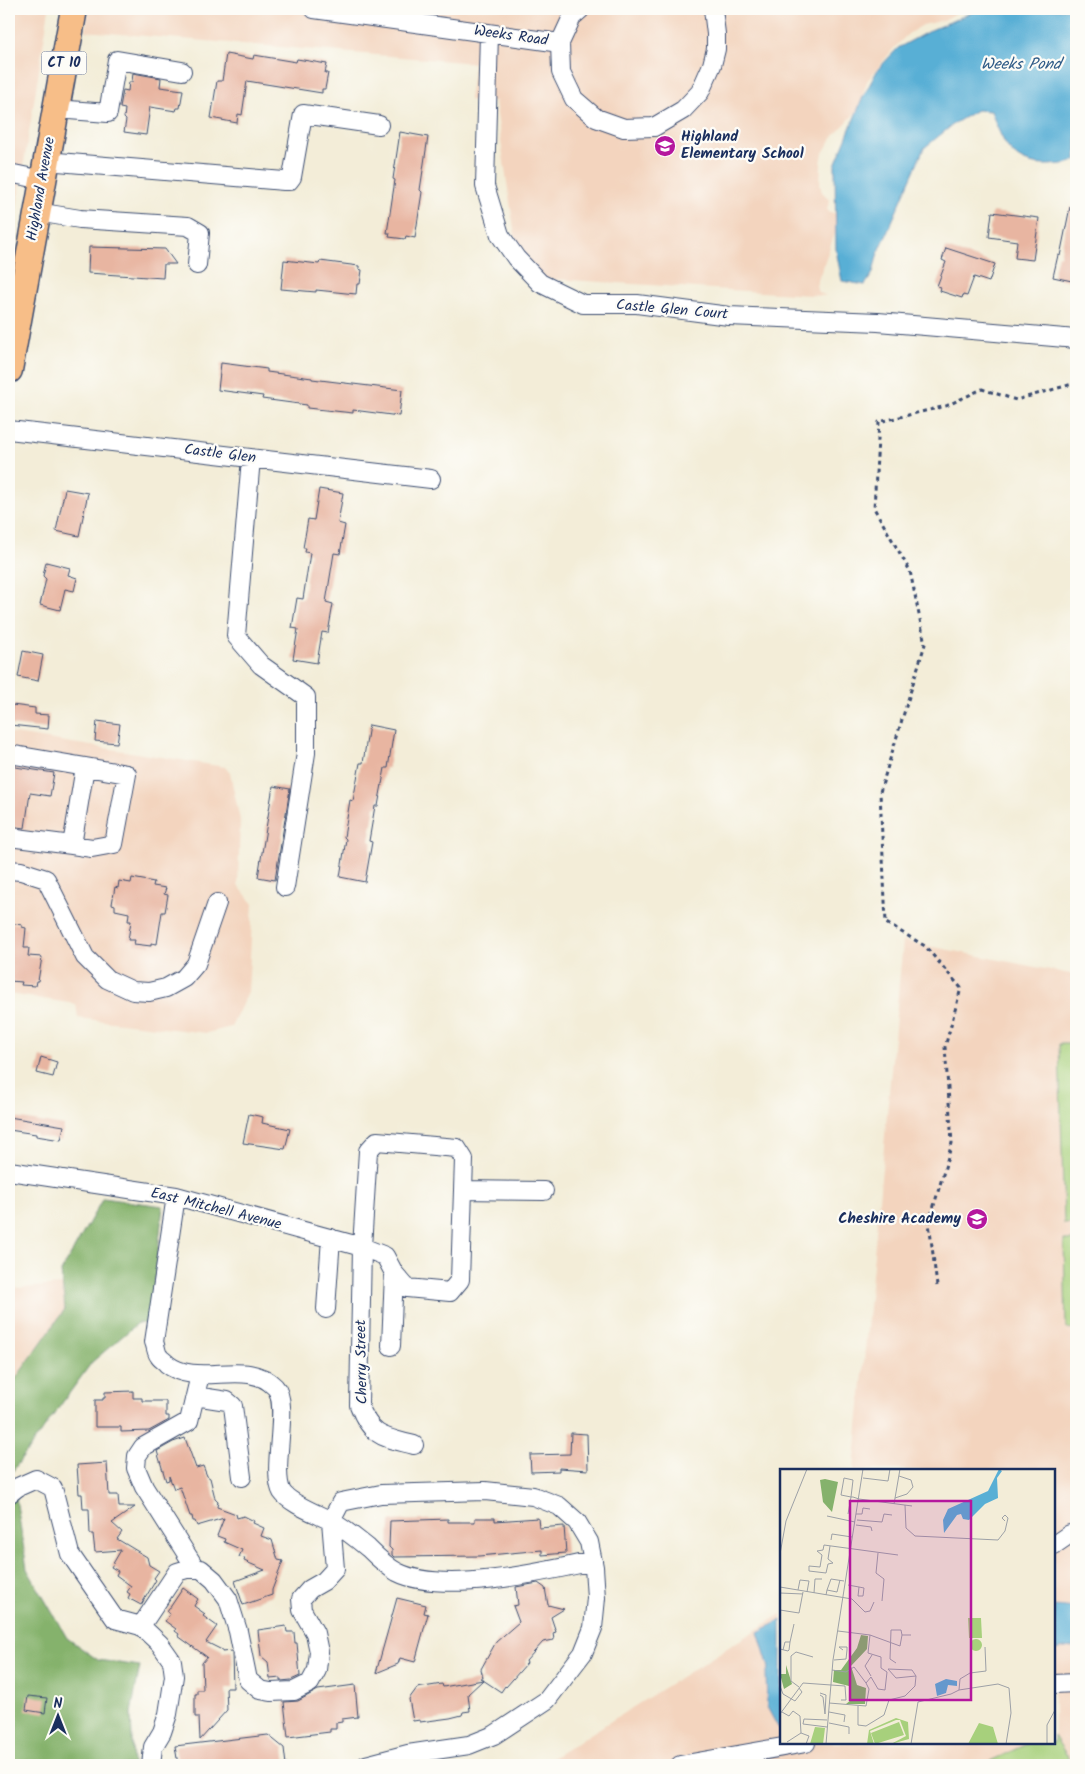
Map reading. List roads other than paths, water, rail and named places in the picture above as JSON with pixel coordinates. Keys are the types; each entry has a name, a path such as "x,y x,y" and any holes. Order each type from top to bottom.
{"highway":[{"name":"Highland Avenue","path":"9,370 13,317 37,212 74,9"}],"street":[{"name":"Weeks Road","path":"314,9 397,14 489,33 560,43"},
{"name":"Weeks Road","path":"581,9 572,17 560,43 561,72 574,98 596,118 624,128 654,127 683,110 700,92 712,65 716,49 713,9"},
{"name":"Castle Glen Court","path":"489,33 485,186 500,234 516,258 540,283 584,304 638,304 729,316 878,322 1076,339"},
{"path":"56,109 108,113 117,60 182,71"},
{"path":"9,173 44,171 289,181 292,177 303,114 379,125"},
{"path":"37,212 80,219 188,226 200,233 197,265"},
{"name":"Castle Glen","path":"9,430 430,479"},
{"path":"251,458 236,636 261,665 306,698 306,753 285,887"},
{"path":"9,754 126,774 114,844 92,848 9,837"},
{"path":"72,845 85,767"},
{"path":"9,870 21,871 46,879 85,957 107,979 133,991 149,992 166,988 184,978 196,964 217,903"},
{"name":"Cherry Street","path":"414,1445 381,1437 365,1421 359,1405 362,1247 368,1151 377,1142 457,1148 464,1159 463,1190"},
{"name":"East Mitchell Avenue","path":"9,1171 176,1196 331,1238 385,1256 394,1273 407,1288 450,1292 460,1280 463,1190"},
{"path":"463,1190 544,1192"},
{"path":"176,1196 154,1342 158,1356 174,1370 200,1375 246,1373 264,1378 277,1388 281,1404 279,1477 282,1492 293,1502 331,1520 392,1569 410,1578 446,1582 492,1579 593,1562"},
{"path":"326,1309 331,1238"},
{"path":"390,1346 394,1273"},
{"path":"196,1569 144,1487 136,1468 137,1456 143,1446 188,1421 200,1375"},
{"path":"195,1396 227,1401 233,1406 242,1477"},
{"path":"9,1494 18,1487 36,1479 53,1488 70,1554 115,1619 141,1626 160,1644 172,1661 174,1676 168,1714 162,1732 153,1748 151,1765"},
{"path":"141,1626 177,1572 187,1569 201,1569 214,1580 228,1600 238,1631 248,1680 260,1690 294,1692 310,1683 317,1670 319,1652 315,1633 302,1610 301,1599 310,1588 324,1581 336,1569 331,1520 341,1502 381,1494 484,1491 533,1496 560,1506 577,1522 589,1542 593,1562 596,1598 593,1628 583,1653 547,1700 494,1736 469,1745 408,1754 366,1765"},
{"path":"1055,1544 1070,1534 1076,1534"},
{"path":"1055,1684 1076,1683"},
{"path":"680,1765 800,1744"}],"water":[{"name":"Weeks Pond","path":"980,9 1076,9 1076,160 1066,164 1049,165 1036,164 1017,157 1004,142 991,111 977,110 955,123 924,148 877,256 873,273 865,285 842,281 836,250 835,165 863,97 878,69 898,48 931,30"},
{"path":"1055,1606 1076,1608 1076,1646 1055,1650"},
{"path":"780,1621 780,1731 767,1707 766,1674 769,1667 758,1632"}],"place":[{"name":"Highland Elementary School","path":"665,146"},
{"name":"Cheshire Academy","path":"977,1219"}]}
